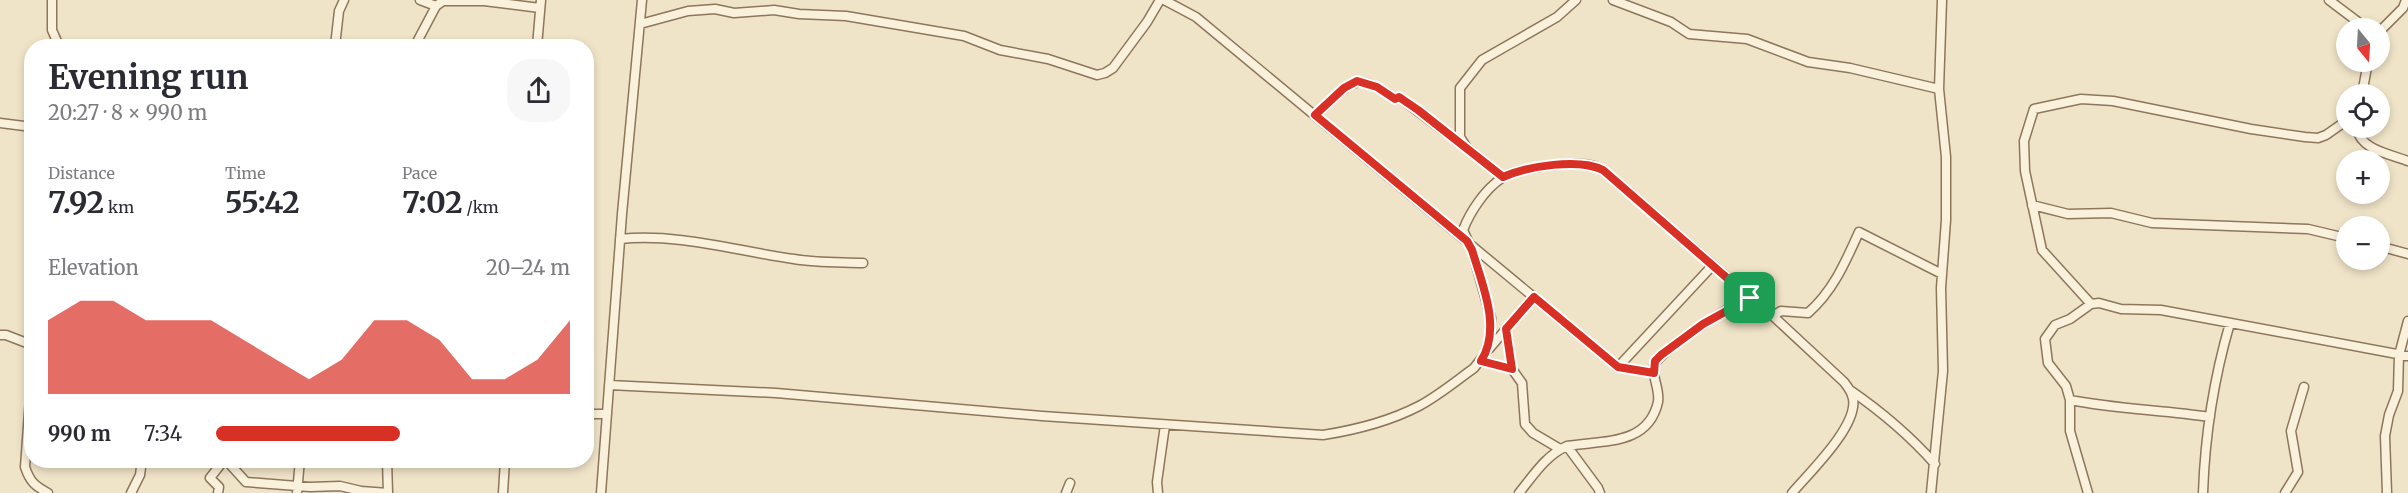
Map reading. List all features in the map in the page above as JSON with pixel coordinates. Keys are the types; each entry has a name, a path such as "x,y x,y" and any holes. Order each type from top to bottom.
{"street":[{"path":"52,0 52,30 56,39"},
{"path":"336,39 339,11 345,0"},
{"path":"420,0 436,6"},
{"path":"601,493 620,239 642,0"},
{"path":"760,10 761,0"},
{"path":"640,24 688,11 715,9 734,13 760,10 846,16 964,36 1000,50 1048,59 1097,75 1113,68 1162,0 1196,16 1618,367 1654,373"},
{"path":"1467,148 1460,137 1461,88 1482,60 1557,17 1576,0"},
{"path":"1613,0 1671,22 1689,34 1747,39 1808,62 1850,68 1939,89"},
{"path":"1931,493 1943,371 1942,274 1946,220 1946,157 1939,89 1942,0"},
{"path":"2329,0 2353,18"},
{"path":"2390,21 2403,8 2406,0"},
{"path":"419,39 436,6 443,1 541,4 538,39"},
{"path":"1315,115 1344,88 1357,81 1365,82 1395,99 1399,97 1503,177"},
{"path":"2091,304 2042,250 2025,171 2024,141 2034,109 2080,99 2113,101 2251,129 2305,137 2318,138 2336,128"},
{"path":"0,123 24,126"},
{"path":"2360,138 2367,146 2408,160"},
{"path":"1483,357 1490,340 1491,318 1472,250 1463,230 1467,219 1494,184 1503,177 1544,167 1580,163 1593,165 1603,170 1773,316 1850,390 1882,412 1935,464"},
{"path":"2032,205 2068,213 2111,213 2152,222 2308,229 2336,236"},
{"path":"1773,316 1781,311 1808,314 1823,300 1837,280 1860,232 1942,274"},
{"path":"620,239 644,236 793,259 832,263 863,262"},
{"path":"2390,249 2408,254"},
{"path":"1618,367 1713,265"},
{"path":"609,385 776,393 1165,425 1323,435 1393,417 1420,406 1474,368 1534,297"},
{"path":"1519,493 1545,462 1564,448 1623,438 1642,430 1649,423 1658,400 1654,373 1655,361 1703,324 1750,298"},
{"path":"2088,493 2070,431 2070,400 2066,386 2048,363 2045,339 2055,325 2070,319 2091,304 2099,303 2121,309 2161,310 2404,355"},
{"path":"2387,493 2385,436 2389,415 2398,391 2408,321"},
{"path":"2203,493 2218,363 2230,323"},
{"path":"1506,329 1512,369 1522,383 1525,424 1533,433 1564,448 1599,488 1600,493"},
{"path":"0,335 24,342"},
{"path":"1483,357 1512,369"},
{"path":"2285,493 2298,472 2291,430 2304,387"},
{"path":"1792,493 1839,437 1853,407 1850,390"},
{"path":"2070,400 2109,408 2172,411 2210,417"},
{"path":"594,414 607,414"},
{"path":"1158,493 1157,482 1165,425"},
{"path":"25,468 29,480 36,487 48,493"},
{"path":"131,493 141,468"},
{"path":"218,468 210,478 219,487 218,493"},
{"path":"232,468 246,483 298,489 340,486 388,493 387,468"},
{"path":"298,489 299,468"},
{"path":"503,493 505,468"},
{"path":"2198,493 2203,478"},
{"path":"1066,493 1070,483"}],"route":[{"path":"1357,81 1365,82 1395,99 1399,97 1418,110 1503,177 1511,173 1544,167 1580,163 1593,165 1603,170 1750,298 1703,324 1661,355 1655,361 1654,373 1618,367 1534,297 1506,329 1512,369 1481,361 1490,340 1491,318 1472,250 1467,241 1315,115 1344,88 1357,81"}]}
